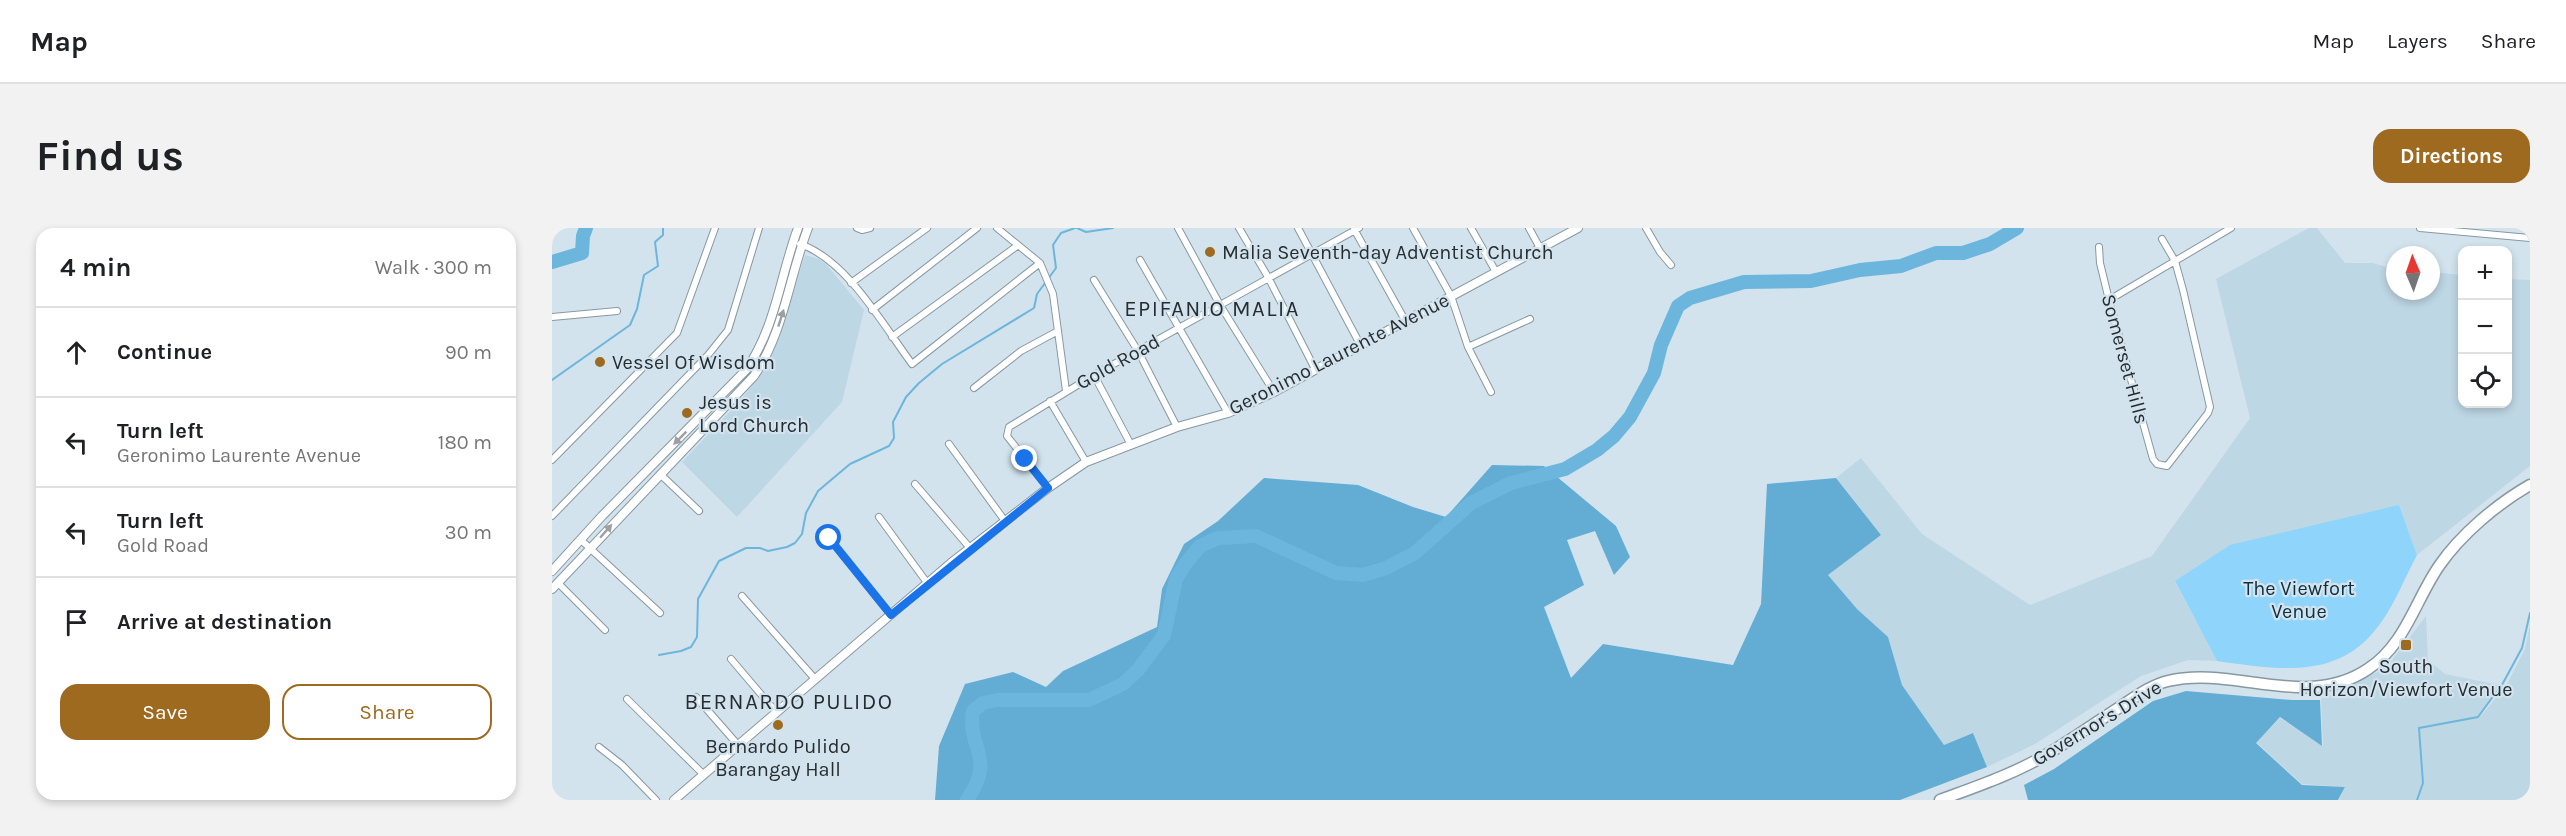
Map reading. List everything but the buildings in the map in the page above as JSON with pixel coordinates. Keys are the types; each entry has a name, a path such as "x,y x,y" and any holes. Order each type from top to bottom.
{"highway":[{"name":"Governor's Drive","path":"1940,800 2002,777 2044,756 2146,690 2165,682 2185,677 2206,677 2308,688 2352,679 2382,658 2397,641 2438,567 2452,550 2496,509 2530,484"}],"street":[{"path":"552,460 678,333 715,228"},
{"path":"552,516 708,355 728,330 759,228"},
{"path":"605,630 555,586 747,384 762,364 781,321 798,243 798,228"},
{"path":"552,571 738,380 754,359 768,330 798,243 808,228"},
{"path":"858,228 862,230 870,228"},
{"path":"851,284 927,228"},
{"path":"872,310 977,228"},
{"path":"997,228 1040,263 1053,294 1066,390"},
{"path":"1178,228 1220,305 1274,392"},
{"path":"1239,228 1268,277 1315,369"},
{"path":"1298,228 1361,346"},
{"path":"1413,228 1451,296 1468,347 1491,392"},
{"path":"1471,228 1496,272"},
{"path":"1529,228 1540,248"},
{"name":"Geronimo Laurente Avenue","path":"674,800 970,548 1086,462 1130,443 1228,413 1274,392 1578,228"},
{"path":"1646,228 1660,252 1671,265"},
{"path":"2109,300 2230,228"},
{"path":"2420,228 2530,238"},
{"path":"1356,229 1406,322"},
{"name":"Gold Road","path":"1050,401 1356,229"},
{"path":"2162,239 2175,261"},
{"path":"798,243 818,253 840,270 912,364 1040,263"},
{"path":"892,337 1017,246"},
{"name":"Somerset Hills","path":"2099,247 2100,263 2109,300 2153,459 2161,466 2167,466 2172,462 2210,407 2175,261"},
{"path":"1140,260 1181,327 1228,413"},
{"path":"1094,280 1138,351 1177,427"},
{"path":"552,318 617,311"},
{"path":"1468,347 1530,319"},
{"path":"974,388 1021,351 1058,331"},
{"path":"1094,375 1130,443"},
{"path":"1048,488 1007,436 1009,427 1050,401 1086,462"},
{"path":"949,444 1005,521"},
{"path":"660,474 699,511"},
{"path":"915,484 970,548"},
{"path":"613,506 621,515"},
{"path":"879,517 928,584"},
{"path":"829,538 891,615"},
{"path":"582,540 660,613"},
{"path":"742,596 815,679"},
{"path":"731,659 776,711"},
{"path":"696,697 738,745"},
{"path":"627,699 704,775"},
{"path":"599,747 622,765 656,800"}],"shaded area":[{"path":"2309,228 2317,228 2345,263 2373,263 2386,267 2386,300 2440,300 2440,273 2458,275 2458,408 2512,408 2512,279 2530,280 2530,466 2417,555 2399,505 2175,582 2217,661 2188,660 2141,676 2035,744 1987,767 1973,733 1944,745 1902,685 1888,638 1857,609 1828,575 1881,535 1836,478 1861,458 1922,534 2030,605 2152,556 2250,418 2216,279"},
{"path":"805,255 819,259 826,264 864,310 842,402 737,517 682,462 739,402 763,372 776,345"},
{"path":"1492,465 1544,466 1616,526 1630,557 1614,575 1595,531 1567,540 1584,585 1544,607 1571,678 1603,644 1733,665 1761,604 1767,484 1836,478 1881,535 1828,575 1857,609 1888,637 1902,685 1944,745 1973,733 1987,767 1900,800 935,800 939,746 965,684 1013,672 1046,687 1063,671 1157,627 1162,589 1184,544 1218,521 1264,478 1358,485 1413,507 1446,517"},
{"path":"2426,616 2428,660 2445,674 2499,685 2479,718 2506,686 2525,649 2530,624 2530,800 2339,800 2345,787 2302,784 2256,742 2280,718 2323,746 2321,699 2386,668"},
{"path":"2186,691 2292,700 2320,700 2322,746 2280,717 2256,743 2302,785 2345,787 2338,800 2028,800 2024,785 2054,769 2153,701"}],"green space":[{"name":"The Viewfort Venue","path":"2399,505 2417,555 2386,616 2356,649 2338,659 2299,668 2217,661 2175,581 2230,545"}],"waterway":[{"path":"552,262 582,253 586,228"},
{"path":"552,380 630,325 637,309 644,275 658,266 655,242 663,235 663,228"},
{"path":"659,655 691,647 697,637 698,599 719,561 746,548 760,548 768,551 795,543 802,534 806,513 818,491 850,464 889,446 894,438 893,422 906,397 919,383 942,364 1034,308 1037,294 1056,268 1053,245 1061,233 1075,228"},
{"path":"1077,228 1086,232 1113,228"},
{"path":"967,800 980,773 979,754 972,725 973,711 983,703 997,700 1089,700 1123,684 1138,670 1164,635 1176,579 1200,546 1218,538 1256,536 1336,573 1363,575 1386,568 1415,553 1471,503 1511,483 1565,469 1597,450 1614,436 1630,417 1654,373 1661,345 1678,306 1690,298 1744,282 1811,281 1860,270 1901,266 1936,253 1963,253 1990,244 2017,228"},
{"path":"2417,800 2423,783 2419,728 2478,717 2503,683 2522,648 2530,613"}],"place":[{"name":"Malia Seventh-day Adventist Church","path":"1210,252"},
{"name":"Vessel Of Wisdom","path":"600,362"},
{"name":"Jesus is Lord Church","path":"687,413"},
{"name":"South Horizon/Viewfort Venue","path":"2406,645"},
{"name":"Bernardo Pulido Barangay Hall","path":"778,725"}],"district":[{"name":"EPIFANIO MALIA","path":"1212,309"},
{"name":"BERNARDO PULIDO","path":"789,702"}],"route":[{"path":"829,538 891,615 951,563 1048,488 1025,459"}]}
